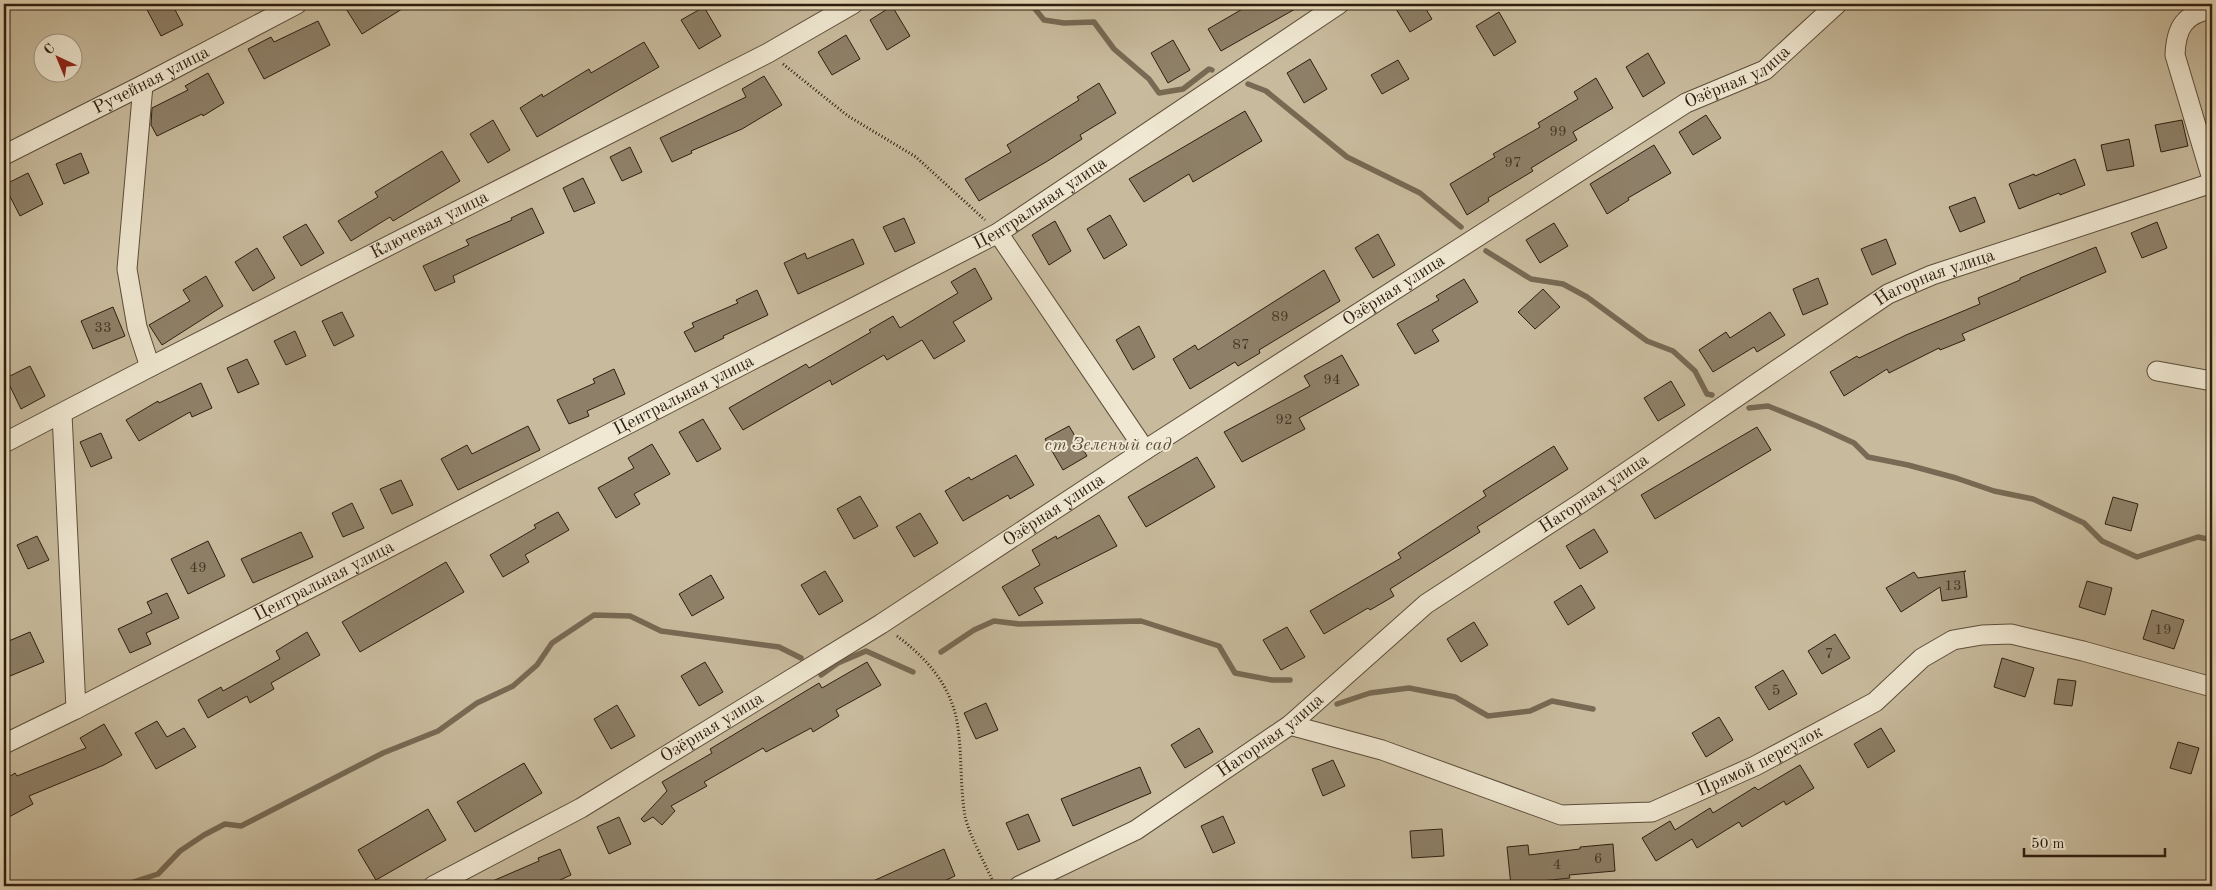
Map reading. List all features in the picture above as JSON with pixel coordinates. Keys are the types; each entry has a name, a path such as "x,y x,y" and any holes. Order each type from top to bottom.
{"street":[{"name":"Ручейная улица","path":"4,155 297,4"},
{"name":"Ключевая улица","path":"4,444 150,367 768,52 853,4"},
{"name":"Центральная улица","path":"4,744 76,709 998,233 1339,4"},
{"name":"Озёрная улица","path":"434,886 581,808 881,624 1145,450 1686,103 1765,70 1837,4"},
{"path":"2212,9 2187,19 2176,36 2175,55 2212,179"},
{"path":"143,85 127,270 137,327 150,367"},
{"name":"Нагорная улица","path":"1019,886 1136,830 1290,725 1426,604 1581,503 1888,294 1932,275 2212,183"},
{"path":"998,233 1145,450"},
{"path":"2157,371 2212,381"},
{"path":"62,414 76,709"},
{"name":"Прямой переулок","path":"1290,725 1382,750 1561,815 1652,812 1755,766 1875,702 1922,658 1953,640 1982,635 2011,634 2083,651 2212,687"}],"path":[{"path":"768,52 848,116 916,158 998,233"},
{"path":"881,624 918,652 938,675 948,693 958,727 965,818 995,886"}],"green space":[{"name":"ст Зеленый сад","path":"4,4 2212,4 2212,886 4,886"}],"building":[{"path":"144,4 172,4 183,25 161,36"},
{"path":"343,4 410,4 362,34"},
{"path":"1251,4 1304,4 1221,51 1208,29"},
{"path":"1393,4 1423,4 1432,19 1410,32"},
{"path":"892,6 910,36 887,50 870,20"},
{"path":"704,7 721,36 699,49 681,20"},
{"path":"1499,12 1516,42 1494,56 1476,26"},
{"path":"318,21 330,45 264,79 248,49 271,37 274,42"},
{"path":"846,35 860,59 832,75 818,52"},
{"path":"1173,40 1190,70 1168,83 1151,53"},
{"path":"644,42 659,67 537,137 520,108 542,94 543,97 589,69 591,73"},
{"path":"1648,53 1665,83 1643,97 1626,67"},
{"path":"1310,59 1327,89 1304,103 1287,73"},
{"path":"1398,60 1409,79 1382,94 1371,75"},
{"path":"208,73 224,103 203,116 202,114 157,136 151,125 152,108 188,90 185,86"},
{"path":"764,76 782,105 742,129 691,151 692,153 672,162 660,138 746,97 742,89"},
{"path":"1596,78 1613,108 1573,132 1577,140 1531,168 1533,171 1488,198 1489,201 1467,215 1450,184 1495,157 1493,154 1540,127 1538,123 1578,99 1574,92"},
{"path":"1099,83 1116,113 1080,135 1082,139 979,201 965,179 1011,152 1007,145 1079,100 1077,97"},
{"path":"1245,111 1262,141 1193,182 1189,174 1144,202 1129,179"},
{"path":"1706,115 1721,138 1693,155 1679,132"},
{"path":"493,120 510,150 488,163 470,134"},
{"path":"2182,120 2188,146 2161,152 2155,125"},
{"path":"2129,139 2134,166 2107,171 2101,145"},
{"path":"1654,145 1671,173 1628,198 1629,200 1607,214 1590,184"},
{"path":"630,147 642,172 622,181 610,157"},
{"path":"442,151 460,181 393,221 390,217 351,241 338,221 378,197 375,192"},
{"path":"81,153 89,173 64,184 56,164"},
{"path":"2075,159 2085,185 2019,209 2009,184 2034,174 2035,176"},
{"path":"28,173 43,204 20,216 4,185"},
{"path":"583,178 595,203 574,212 563,188"},
{"path":"1975,197 1985,222 1960,232 1949,207"},
{"path":"532,208 544,233 453,276 455,282 435,291 423,266 469,245 466,240 512,220 511,218"},
{"path":"1110,215 1127,245 1104,259 1087,229"},
{"path":"904,218 915,243 895,252 883,227"},
{"path":"1055,221 1071,251 1049,265 1032,235"},
{"path":"2157,222 2167,248 2142,258 2131,233"},
{"path":"1554,223 1568,246 1540,263 1526,240"},
{"path":"306,224 324,253 301,266 283,237"},
{"path":"1378,234 1395,265 1373,278 1355,248"},
{"path":"853,239 864,264 798,294 784,263 805,253 807,259"},
{"path":"1886,239 1896,264 1872,275 1861,249"},
{"path":"2096,247 2106,272 1962,334 1965,340 1940,350 1939,348 1889,373 1887,369 1844,396 1830,372 1857,356 1859,358 1906,335 1980,304 1978,298 2020,280 2020,278"},
{"path":"257,248 275,278 253,291 235,262"},
{"path":"975,268 992,299 953,322 965,341 934,359 922,340 887,360 884,355 832,385 830,380 743,430 729,408 806,364 809,368 871,332 869,330 893,316 900,328 958,293 951,282"},
{"path":"1324,270 1340,301 1259,350 1260,353 1238,366 1235,362 1190,389 1173,359 1195,345 1198,350"},
{"path":"206,276 223,306 162,345 149,325 190,301 183,290"},
{"path":"1818,278 1828,304 1803,315 1793,289"},
{"path":"1464,279 1478,302 1432,330 1439,341 1415,354 1397,324 1439,300 1436,296"},
{"path":"1543,289 1560,307 1535,329 1518,312"},
{"path":"757,290 768,315 723,336 724,338 695,352 684,332 694,327 692,323 738,303 736,300"},
{"path":"113,307 125,336 93,349 81,321"},
{"path":"342,312 354,336 334,346 322,321"},
{"path":"1770,312 1785,335 1757,352 1754,347 1713,372 1699,350 1726,332 1730,338"},
{"path":"1139,326 1155,357 1133,370 1116,340"},
{"path":"295,331 306,356 286,365 274,341"},
{"path":"1342,355 1359,385 1299,418 1305,429 1242,462 1224,432 1310,386 1304,376"},
{"path":"247,359 259,384 238,393 227,368"},
{"path":"30,366 45,396 21,409 6,378"},
{"path":"614,369 625,394 587,411 589,416 569,424 557,400 595,383 593,379"},
{"path":"1671,381 1685,405 1658,421 1644,398"},
{"path":"201,383 212,408 192,417 190,412 139,441 126,420 158,401 159,403"},
{"path":"703,419 721,449 697,462 679,432"},
{"path":"528,426 540,450 458,490 441,459 467,445 472,454"},
{"path":"1069,426 1087,456 1063,470 1045,439"},
{"path":"1757,427 1771,450 1655,519 1641,495"},
{"path":"101,433 112,458 91,467 80,442"},
{"path":"652,444 670,474 634,494 640,504 616,518 598,488 634,468 628,458"},
{"path":"1554,446 1568,469 1477,527 1480,532 1390,589 1394,596 1370,610 1368,608 1324,634 1310,611 1401,558 1398,553 1486,496 1483,491"},
{"path":"1016,455 1034,485 1010,499 1008,495 963,521 945,491 969,477 971,480"},
{"path":"1197,457 1215,487 1146,527 1128,497"},
{"path":"401,480 413,505 392,514 380,489"},
{"path":"860,496 878,526 854,539 837,509"},
{"path":"2113,497 2138,504 2131,531 2105,524"},
{"path":"352,503 364,528 343,537 332,513"},
{"path":"558,512 569,530 525,555 529,562 503,577 490,555 536,528 534,525"},
{"path":"920,513 938,543 914,557 896,527"},
{"path":"1099,515 1117,546 1034,588 1043,603 1019,616 1002,587 1040,565 1032,550 1056,536 1057,539"},
{"path":"1594,529 1608,552 1580,569 1566,546"},
{"path":"301,532 313,557 253,583 241,559"},
{"path":"37,536 49,560 28,569 17,545"},
{"path":"208,541 225,576 188,594 171,559"},
{"path":"446,562 464,592 360,652 342,622"},
{"path":"825,571 843,601 819,615 801,585"},
{"path":"1966,571 1964,572 1967,597 1942,601 1940,587 1901,612 1886,588 1914,572 1918,578"},
{"path":"711,575 724,598 692,616 679,594"},
{"path":"2087,581 2112,588 2105,615 2079,607"},
{"path":"1581,585 1595,608 1568,625 1554,602"},
{"path":"167,593 179,618 146,633 151,644 130,653 118,629 152,613 147,602"},
{"path":"2152,610 2184,620 2174,649 2143,639"},
{"path":"1474,622 1488,645 1461,662 1447,639"},
{"path":"1287,627 1305,657 1281,670 1263,640"},
{"path":"30,632 44,662 10,676 4,660 4,643"},
{"path":"307,632 320,655 271,683 274,689 250,703 247,696 208,718 198,700 221,687 223,691 280,659 276,651"},
{"path":"1835,634 1850,658 1822,674 1808,651"},
{"path":"2002,658 2034,668 2025,697 1994,687"},
{"path":"705,662 723,692 699,706 681,676"},
{"path":"867,662 881,685 836,710 839,716 813,732 811,728 766,752 763,748 704,782 707,786 671,806 675,811 662,825 653,817 644,822 641,819 667,791 662,782 712,753 710,749 819,683 822,688"},
{"path":"1783,670 1797,694 1769,710 1755,687"},
{"path":"2058,679 2076,681 2072,706 2054,704"},
{"path":"986,703 998,730 976,739 964,713"},
{"path":"617,705 635,736 611,749 594,719"},
{"path":"1719,717 1733,740 1706,757 1692,733"},
{"path":"157,721 167,737 184,728 196,747 156,769 135,733"},
{"path":"104,724 122,755 104,765 29,796 33,804 9,817 4,808 4,780 15,773 17,776 86,748 80,738"},
{"path":"1199,728 1213,752 1185,768 1171,745"},
{"path":"1881,728 1895,751 1868,768 1854,744"},
{"path":"2178,742 2199,748 2191,774 2170,768"},
{"path":"1333,760 1345,786 1323,796 1312,769"},
{"path":"524,763 542,793 475,832 457,802"},
{"path":"1800,765 1814,788 1786,805 1784,801 1742,827 1739,822 1697,848 1692,839 1656,861 1642,838 1670,821 1675,830 1710,808 1713,813 1755,787 1758,790"},
{"path":"1140,767 1151,793 1073,826 1061,799"},
{"path":"428,809 446,840 376,880 358,850"},
{"path":"1028,814 1040,841 1018,850 1006,823"},
{"path":"1223,816 1235,843 1213,853 1201,826"},
{"path":"619,817 631,844 609,854 597,827"},
{"path":"1442,829 1444,856 1412,858 1410,831"},
{"path":"1613,844 1615,871 1569,875 1570,878 1532,882 1532,886 1511,886 1507,847 1528,845 1529,855"},
{"path":"560,849 571,875 547,886 481,886 539,861 538,858"},
{"path":"944,849 955,876 933,886 862,886"}],"waterway":[{"path":"1031,4 1044,20 1064,23 1094,22 1114,49 1149,79 1159,93 1183,89 1209,69 1212,70"},
{"path":"1248,84 1266,91 1347,157 1420,193 1461,227"},
{"path":"1486,251 1531,279 1563,284 1587,297 1647,341 1673,351 1695,371 1707,394 1712,395"},
{"path":"1749,408 1768,406 1817,426 1854,443 1868,457 1908,465 1994,491 2033,499 2084,523 2102,541 2137,557 2198,537 2212,540"},
{"path":"81,886 127,884 158,874 180,851 225,824 241,826 383,753 438,731 477,703 513,686 537,665 552,643 594,615 630,616 661,631 779,647 801,658"},
{"path":"941,652 974,630 994,621 1019,624 1141,621 1219,646 1235,673 1272,680 1290,680"},
{"path":"821,675 838,663 866,651 913,672"},
{"path":"1337,704 1370,693 1409,688 1455,697 1488,716 1530,711 1552,701 1593,709"}]}
